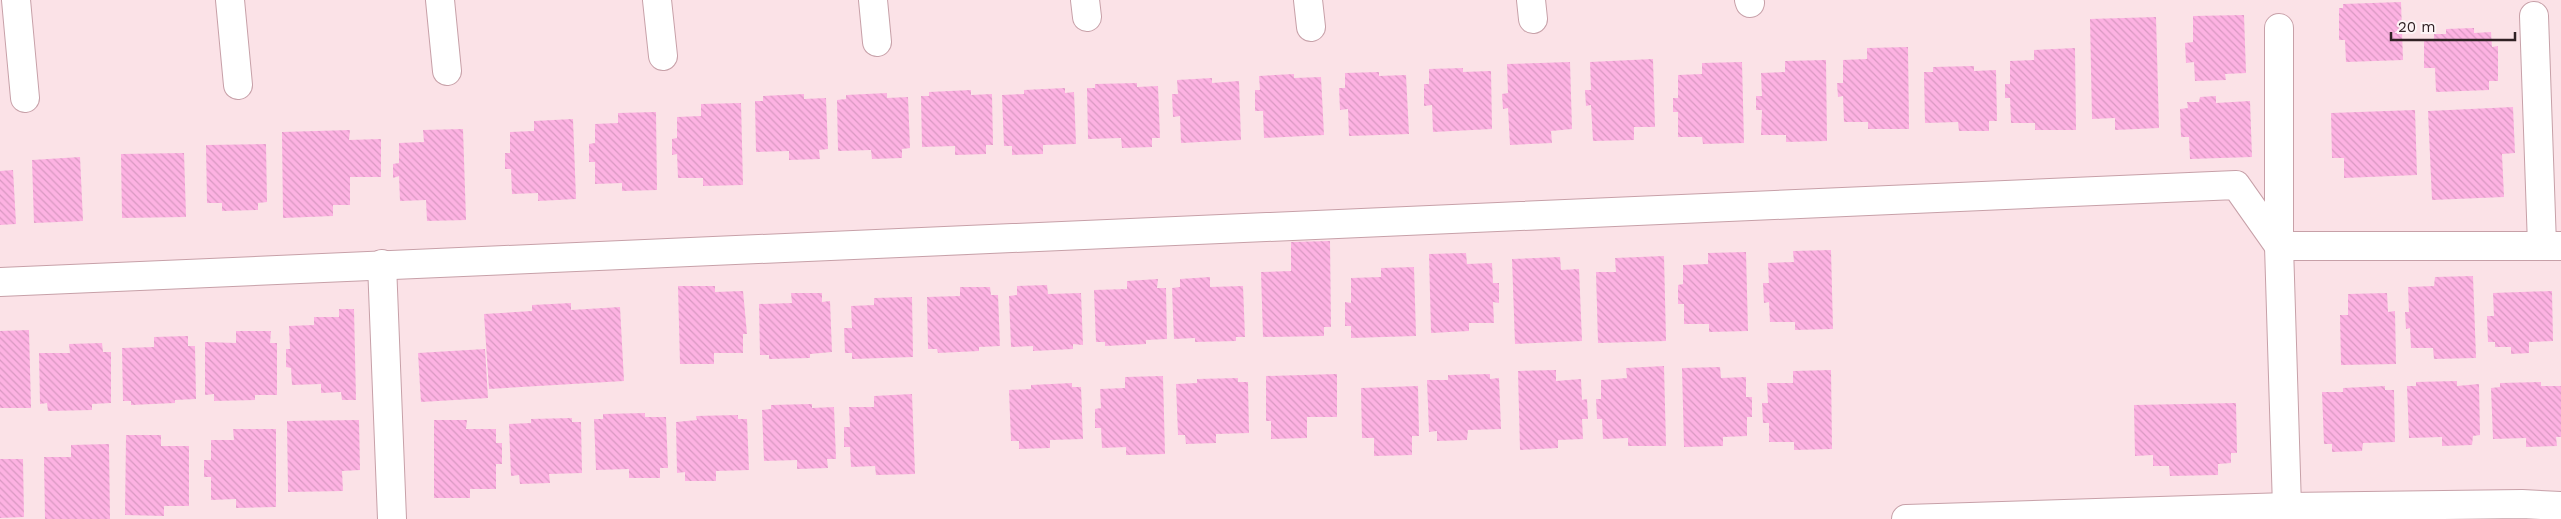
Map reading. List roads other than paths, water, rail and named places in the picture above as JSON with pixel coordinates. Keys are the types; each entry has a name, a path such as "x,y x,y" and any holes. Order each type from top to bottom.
{"street":[{"path":"16,0 25,98"},
{"path":"230,0 238,85"},
{"path":"440,0 447,71"},
{"path":"656,0 663,56"},
{"path":"873,0 877,42"},
{"path":"1308,0 1311,26"},
{"path":"2279,246 2552,246 2534,16"},
{"path":"2279,28 2279,246 2287,506"},
{"path":"0,282 2236,185 2279,246"},
{"path":"382,264 392,519"},
{"path":"1906,519 2287,506 2522,504 2561,506"}]}
